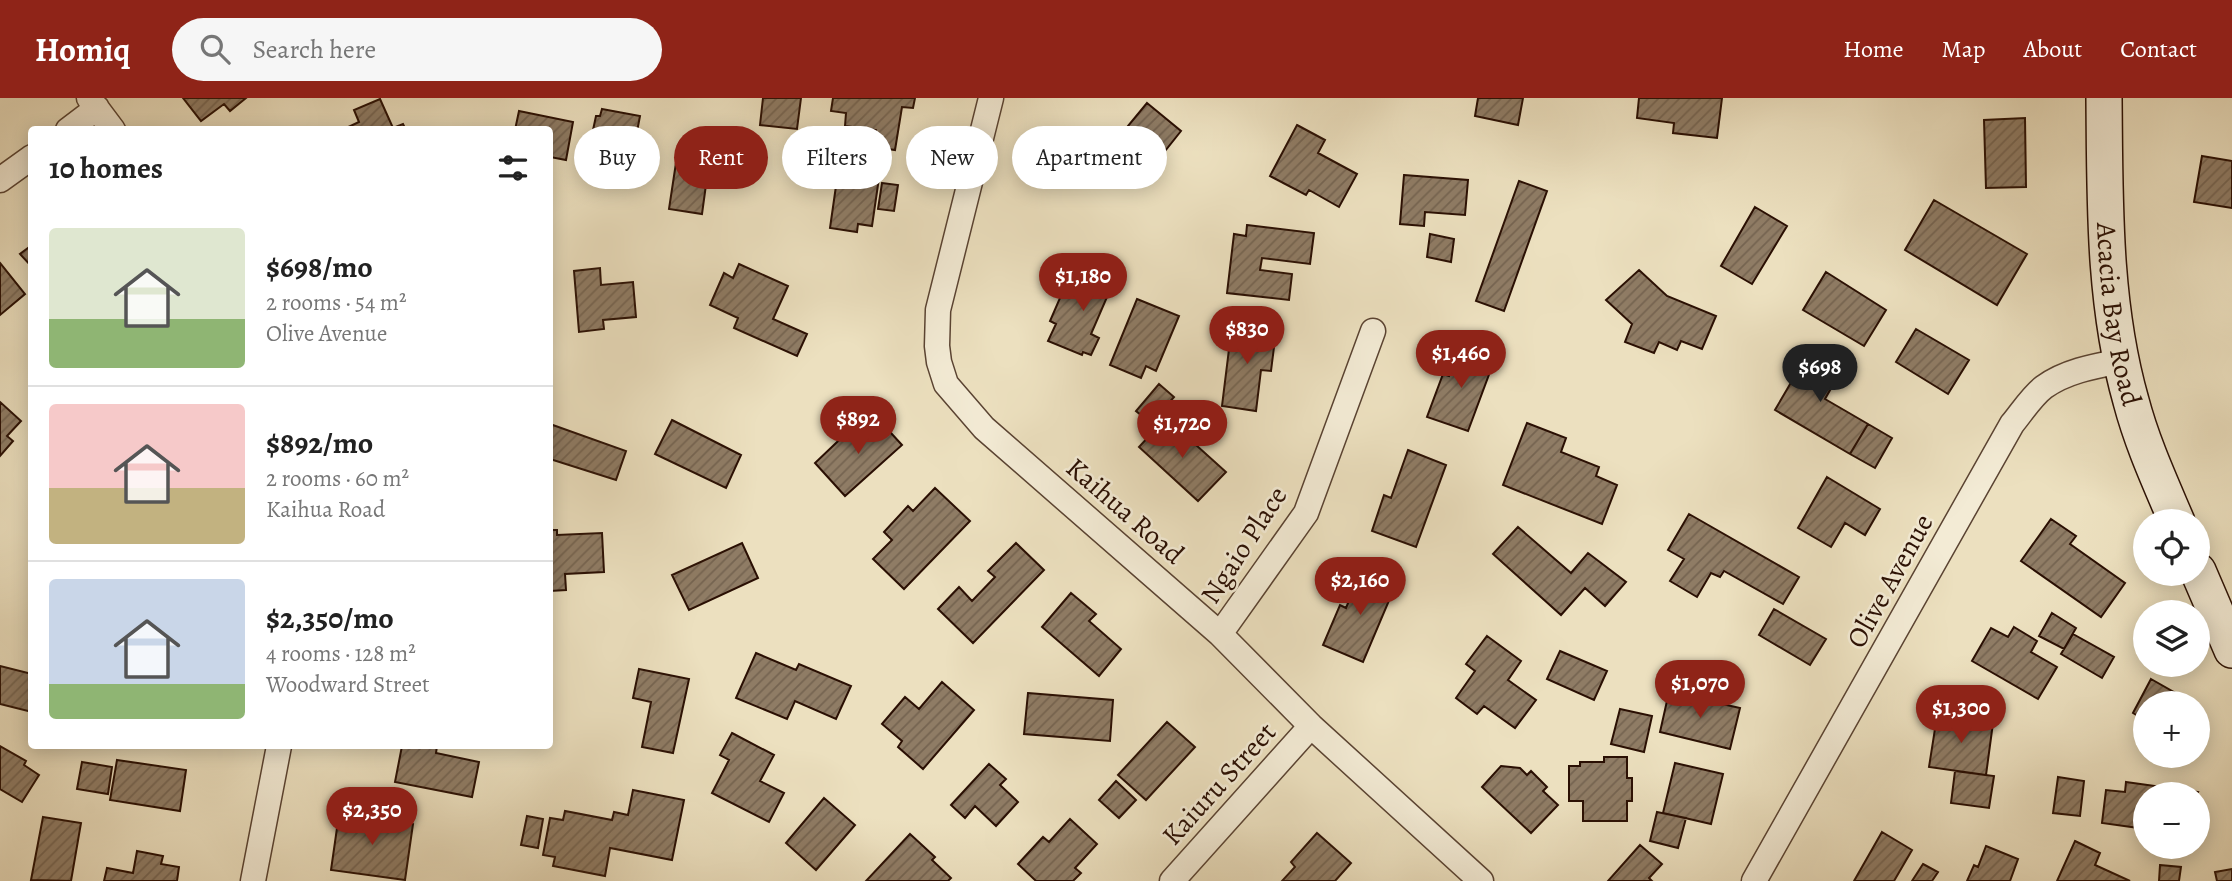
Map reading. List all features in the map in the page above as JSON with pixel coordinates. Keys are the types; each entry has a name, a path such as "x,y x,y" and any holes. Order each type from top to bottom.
{"street":[{"name":"Kaihua Road","path":"991,98 938,310 937,346 946,384 984,428 1220,634 1311,726 1481,881"},
{"name":"Acacia Bay Road","path":"2104,98 2105,219 2111,290 2122,361 2131,402 2172,509"},
{"path":"72,126 93,103 110,126"},
{"path":"0,180 28,160"},
{"name":"Ngaio Place","path":"1220,634 1306,513 1373,331"},
{"name":"Olive Avenue","path":"1754,881 2012,424 2044,387 2092,366 2122,361"},
{"path":"2204,586 2232,650"},
{"name":"Kaiuru Street","path":"1172,881 1311,726"},
{"path":"253,881 278,749"}],"building":[{"path":"183,98 246,98 230,111 224,104 201,121"},
{"path":"763,98 801,98 797,126 760,125"},
{"path":"833,98 915,98 913,108 902,107 895,150 892,150 892,126 845,126 846,113 831,111"},
{"path":"1478,98 1523,98 1518,125 1475,116"},
{"path":"1639,98 1722,98 1717,138 1673,133 1674,123 1637,118"},
{"path":"380,99 392,126 350,126 359,122 354,110"},
{"path":"1147,103 1181,131 1167,148 1167,126 1128,126"},
{"path":"602,109 640,116 638,126 594,126 596,116 600,116"},
{"path":"519,111 573,122 566,160 553,158 553,126 516,126"},
{"path":"2025,118 2026,187 1986,188 1984,120"},
{"path":"1297,125 1325,140 1318,153 1357,174 1339,207 1309,190 1306,195 1270,176"},
{"path":"2202,156 2232,161 2232,208 2194,202"},
{"path":"1404,175 1468,180 1465,215 1425,212 1424,226 1400,224"},
{"path":"674,176 674,189 705,189 702,214 669,209"},
{"path":"1519,181 1547,191 1504,311 1476,301"},
{"path":"892,184 898,185 894,211 878,209 881,189 892,189"},
{"path":"836,189 877,189 872,226 858,224 857,232 830,228"},
{"path":"1934,200 2027,254 1997,305 1905,250"},
{"path":"1755,207 1787,226 1752,284 1721,266"},
{"path":"1247,225 1314,233 1310,264 1262,258 1260,270 1292,274 1289,300 1227,293 1234,234 1246,236"},
{"path":"1430,234 1454,239 1451,262 1427,257"},
{"path":"28,248 28,263 20,254"},
{"path":"1100,262 1121,271 1091,334 1099,338 1091,355 1083,352 1082,355 1048,341 1056,324 1050,321 1063,291 1084,300"},
{"path":"0,263 25,294 0,315"},
{"path":"739,264 788,286 773,319 807,334 797,356 734,328 738,318 710,305 724,273 733,278"},
{"path":"600,268 601,285 633,282 636,317 603,320 604,329 579,332 574,271"},
{"path":"1639,270 1667,296 1716,316 1702,349 1681,341 1677,350 1659,342 1654,353 1625,342 1632,324 1606,300"},
{"path":"1826,272 1886,310 1864,346 1803,310"},
{"path":"1137,299 1179,316 1156,371 1146,366 1141,378 1110,365"},
{"path":"1232,325 1276,331 1271,371 1261,370 1256,411 1222,406"},
{"path":"1916,329 1969,360 1948,394 1896,362"},
{"path":"1459,348 1494,361 1468,431 1427,417 1443,374 1449,376"},
{"path":"1810,350 1842,369 1825,399 1868,424 1850,454 1775,410"},
{"path":"1159,384 1174,397 1151,423 1136,411"},
{"path":"0,402 21,421 7,436 13,441 0,456"},
{"path":"1166,418 1226,472 1198,501 1139,447"},
{"path":"672,420 741,455 726,488 655,454"},
{"path":"879,420 902,445 845,496 815,463 856,424 865,433"},
{"path":"1527,423 1566,438 1561,452 1599,467 1596,476 1617,485 1602,524 1503,485"},
{"path":"1868,424 1892,438 1875,468 1850,454"},
{"path":"553,425 626,451 616,480 553,460"},
{"path":"1408,450 1446,465 1416,547 1372,531 1384,495 1391,498"},
{"path":"1827,477 1880,509 1865,535 1845,523 1831,547 1798,528"},
{"path":"935,488 970,521 904,589 873,559 892,540 884,532 908,506 913,511"},
{"path":"1689,514 1799,577 1783,604 1724,571 1720,577 1711,573 1697,597 1670,581 1684,559 1668,550"},
{"path":"2051,519 2076,536 2070,544 2125,583 2101,617 2021,561"},
{"path":"1518,527 1571,573 1588,553 1626,582 1605,606 1585,588 1561,615 1493,554"},
{"path":"553,530 557,530 557,535 602,533 604,572 565,574 566,590 553,591"},
{"path":"742,543 758,578 689,610 672,575"},
{"path":"1016,543 1044,570 973,643 938,609 959,587 972,601 995,577 988,571"},
{"path":"1362,569 1396,584 1363,662 1323,645 1340,605 1346,608"},
{"path":"1071,593 1096,614 1089,621 1121,649 1099,676 1042,627"},
{"path":"1774,609 1826,639 1810,665 1759,635"},
{"path":"2052,613 2076,628 2064,649 2039,636"},
{"path":"2014,627 2037,641 2031,652 2057,667 2038,699 1972,661 1991,628 2008,637"},
{"path":"2073,634 2114,657 2102,678 2061,654"},
{"path":"1487,636 1521,661 1508,680 1536,700 1515,728 1484,706 1477,714 1456,698 1475,671 1466,664"},
{"path":"1560,651 1607,671 1594,700 1547,679"},
{"path":"756,653 796,670 799,664 851,686 836,719 795,701 787,719 736,698"},
{"path":"0,666 28,673 28,711 0,704"},
{"path":"639,669 689,679 673,753 642,747 651,702 633,698"},
{"path":"2151,679 2172,691 2145,691"},
{"path":"942,682 974,710 923,769 898,747 902,741 882,724 905,697 919,709"},
{"path":"1669,692 1740,708 1730,749 1660,732"},
{"path":"1028,693 1113,700 1110,741 1024,734"},
{"path":"1620,709 1652,716 1644,752 1611,744"},
{"path":"1937,716 1993,723 1986,775 1929,767"},
{"path":"1167,722 1195,747 1146,800 1118,775"},
{"path":"732,733 774,755 760,781 784,793 769,822 712,793 729,760 720,755"},
{"path":"0,746 26,761 24,765 39,775 22,802 0,789"},
{"path":"401,749 437,749 436,753 479,762 472,797 395,782"},
{"path":"1604,757 1627,757 1627,778 1632,778 1632,801 1627,801 1627,821 1583,821 1583,801 1569,801 1569,766 1580,766 1580,762 1604,762"},
{"path":"117,760 186,770 180,811 110,800"},
{"path":"82,762 112,767 108,794 77,789"},
{"path":"1675,763 1723,774 1711,824 1663,813"},
{"path":"989,764 1006,779 1000,785 1018,802 996,826 975,806 965,818 951,805"},
{"path":"1501,766 1520,768 1527,775 1531,771 1547,787 1543,791 1558,805 1531,833 1482,787"},
{"path":"1955,771 1994,776 1989,808 1951,803"},
{"path":"2058,777 2084,781 2080,816 2053,813"},
{"path":"1116,781 1136,800 1119,818 1099,800"},
{"path":"2126,782 2133,783 2133,827 2102,823 2106,790 2125,792"},
{"path":"633,790 684,800 672,860 610,848 605,876 553,866 555,857 543,855 550,818 563,820 565,811 612,820 614,812 628,815"},
{"path":"824,798 855,825 816,870 786,843"},
{"path":"1657,812 1686,818 1678,848 1650,841"},
{"path":"339,814 413,824 405,880 331,870"},
{"path":"527,816 543,819 538,848 521,845"},
{"path":"43,817 81,823 71,881 31,880"},
{"path":"1070,819 1097,844 1075,868 1081,873 1073,881 1036,881 1018,864 1043,837 1049,842"},
{"path":"1882,832 1912,850 1894,881 1854,881"},
{"path":"1317,833 1351,863 1335,881 1282,881 1295,867 1291,862"},
{"path":"910,834 935,857 932,860 951,878 948,881 866,881"},
{"path":"2075,841 2100,853 2095,865 2130,881 2057,881"},
{"path":"1640,845 1662,864 1649,878 1652,881 1608,881"},
{"path":"1986,846 2018,859 2010,881 1967,881 1974,865 1978,867"},
{"path":"137,851 163,856 161,864 179,867 177,881 104,881 107,868 133,873"},
{"path":"1923,864 1938,872 1932,881 1912,881"},
{"path":"2160,865 2181,867 2179,881 2159,881"},
{"path":"2232,869 2232,881 2217,881 2215,872"}]}
